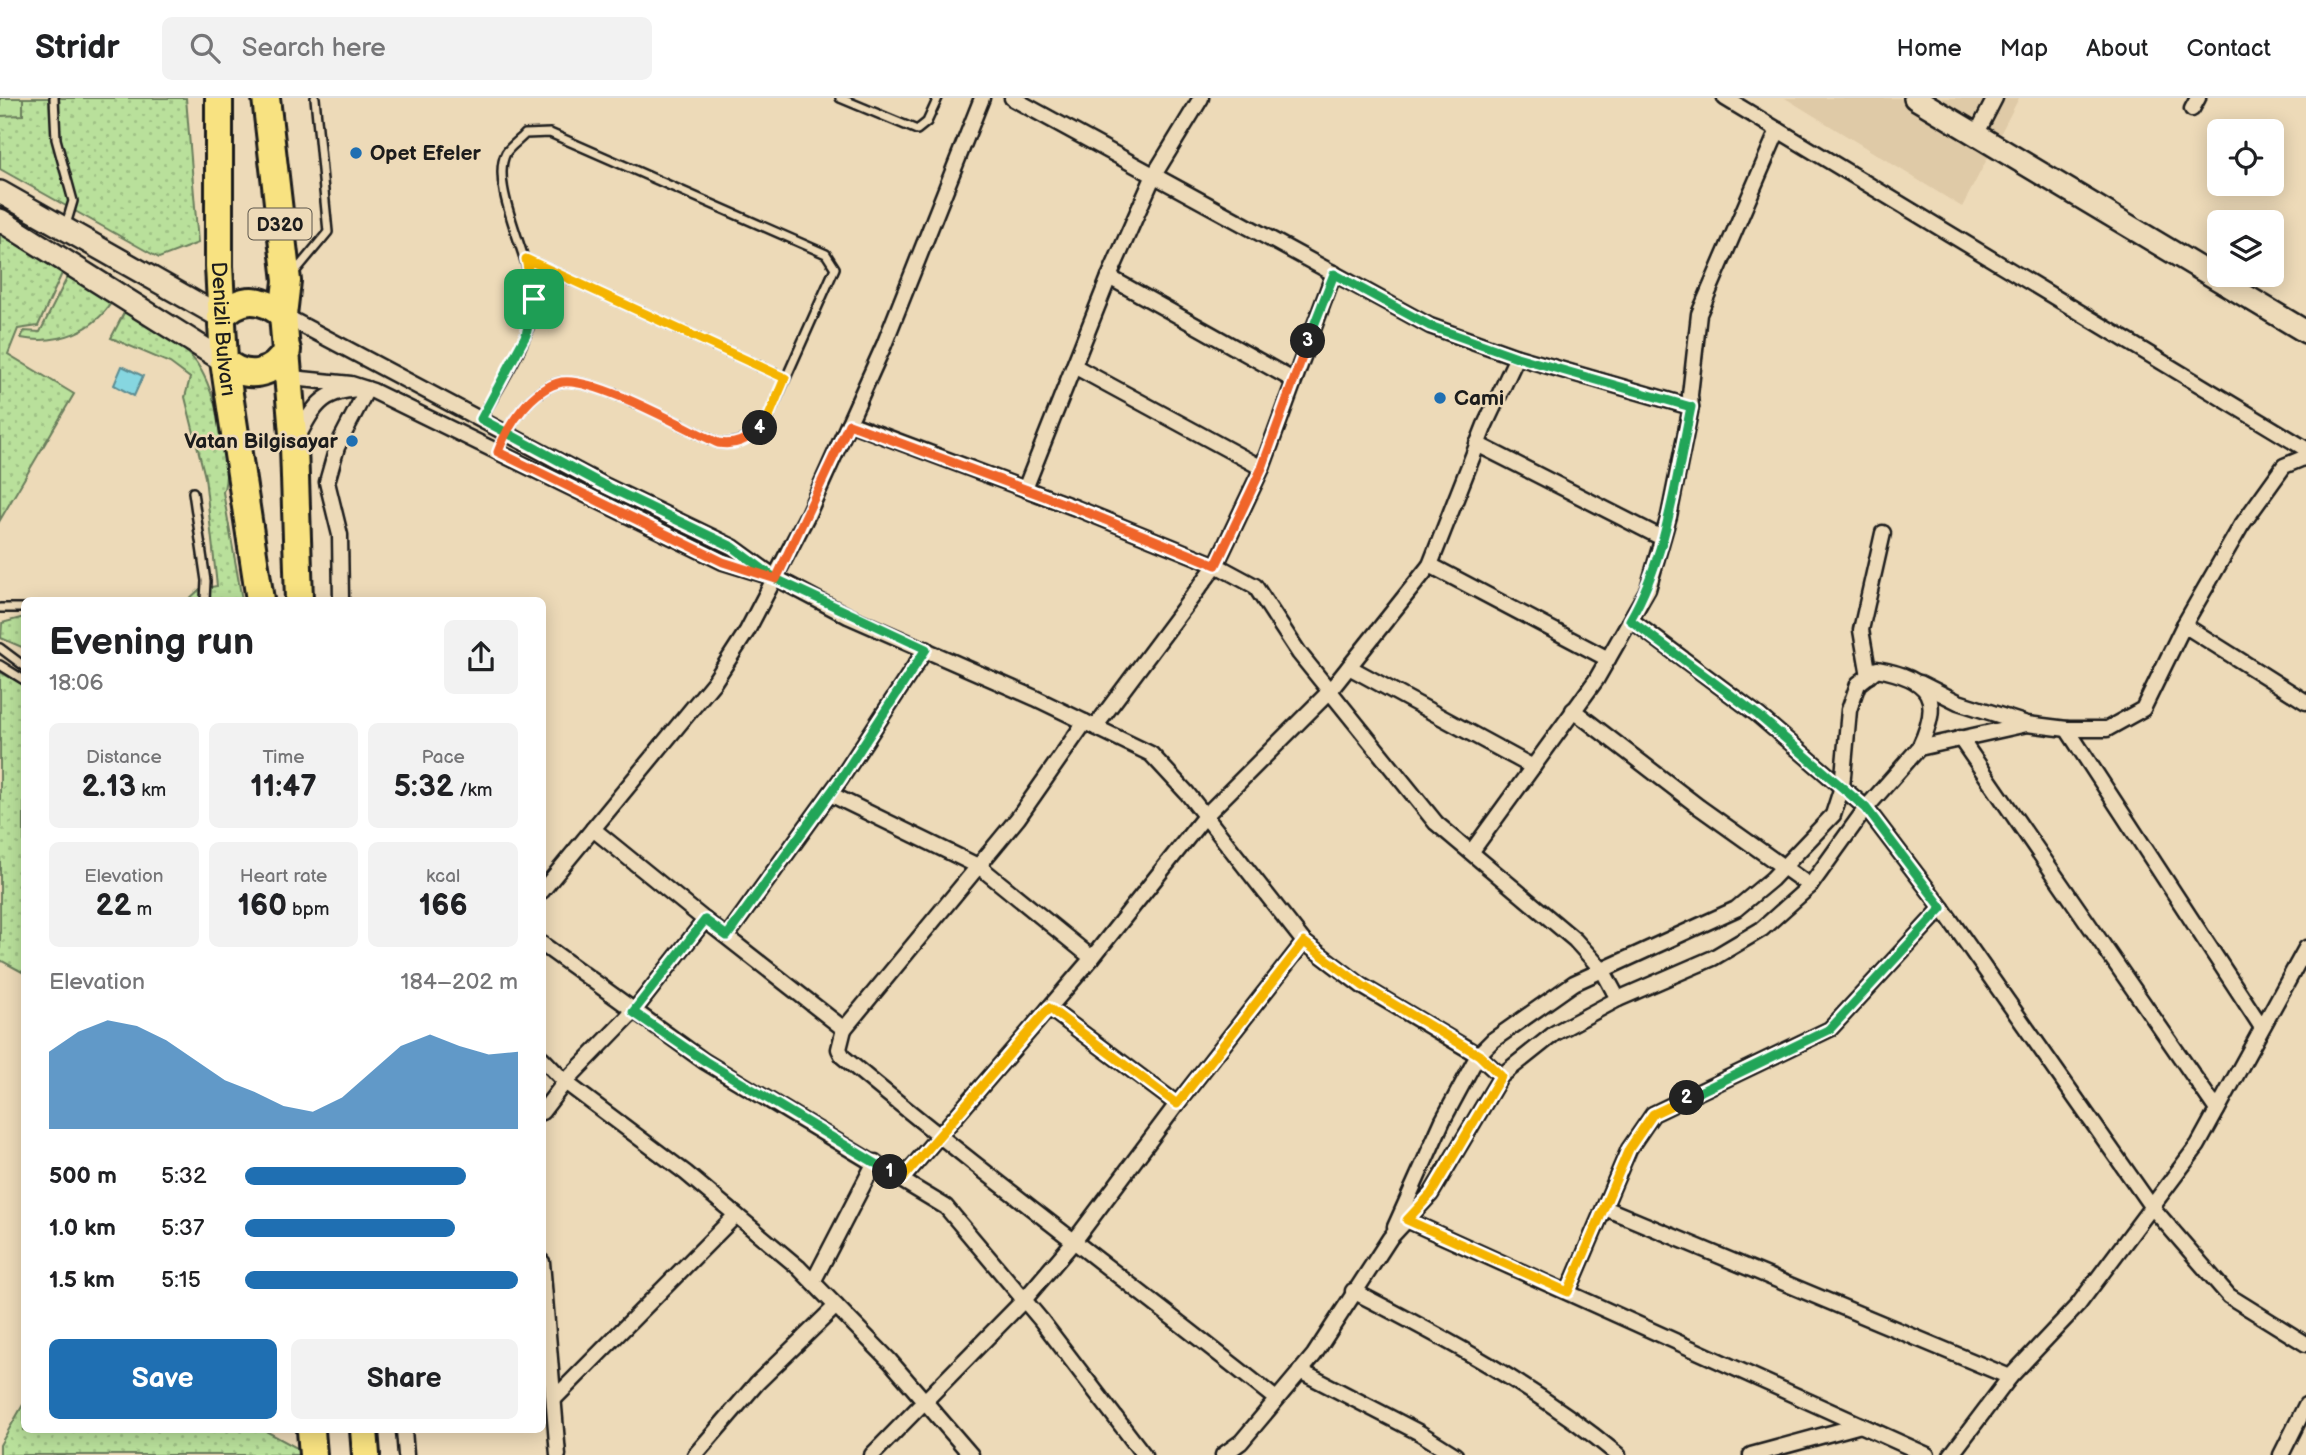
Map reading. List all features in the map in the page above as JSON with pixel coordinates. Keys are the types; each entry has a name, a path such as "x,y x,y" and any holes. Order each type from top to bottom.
{"highway":[{"name":"Denizli Bulvarı","path":"219,98 221,317 224,361 260,597"},
{"name":"D320","path":"266,98 287,281 284,315 294,446 299,597"},
{"path":"221,317 239,303 250,300 271,305 284,315"},
{"path":"224,361 240,372 251,374 273,368 287,349"},
{"path":"311,1433 313,1455"},
{"path":"364,1433 366,1455"}],"street":[{"path":"546,886 714,682 776,579 849,424 941,208 982,98"},
{"path":"1012,98 1430,326 1517,357 1691,407"},
{"path":"1025,489 1109,277 1154,175 1201,98"},
{"path":"1725,98 2306,449"},
{"path":"1915,98 2306,332"},
{"path":"1976,135 1994,98"},
{"path":"1472,852 1608,659 1648,589 1691,407 1689,395 1699,314 1779,130"},
{"path":"0,192 221,317"},
{"path":"0,220 224,361"},
{"path":"1276,1399 1075,1240 937,1136 843,1056 839,1049 844,1029 980,867 1216,565 1262,468 1334,274"},
{"path":"1109,277 1293,380"},
{"path":"284,315 602,484 733,547 776,579"},
{"path":"902,1179 1092,958 1205,817 1329,692 1430,565 1477,444 1517,357"},
{"path":"1074,366 1262,468"},
{"path":"251,374 351,384 367,389 723,562 776,579 1151,754 1205,817 1304,942 1363,986 1479,1055 1501,1076"},
{"path":"294,446 308,418 327,394 342,389 367,389"},
{"path":"341,597 340,535 327,482 337,447 367,389"},
{"path":"849,424 1025,489 1216,565 1255,586 1329,692 1436,823 1575,940 1603,971 1618,999"},
{"path":"1477,444 1662,538"},
{"path":"1390,1238 1443,1120 1479,1055 1493,1040 1574,983 1736,909 1783,867 1833,815 1842,788 1849,710 1858,684 1877,669 1908,675 1958,702 2027,724 2067,729 2107,729 2143,709 2184,625 2241,526 2284,466 2306,457"},
{"path":"1868,676 1861,630 1882,533"},
{"path":"1430,565 1608,659"},
{"path":"1630,620 1758,715 1866,808 1942,908 2151,1206 2229,1296 2306,1344"},
{"path":"2184,625 2306,702"},
{"path":"727,936 830,794 926,649"},
{"path":"1349,667 1533,767"},
{"path":"1226,1454 1241,1442 1314,1354 1390,1238 1431,1194 1501,1076 1555,1033 1618,999 1713,958 1762,929 1810,886 1866,808 1919,748 1931,723 1930,701 1919,682"},
{"path":"1573,710 1699,807 1810,886"},
{"path":"1919,748 2027,724"},
{"path":"2067,729 2261,1026"},
{"path":"1960,737 2217,1110"},
{"path":"830,794 980,867 1092,958"},
{"path":"593,829 844,1029"},
{"path":"1568,1292 1629,1149 1653,1114 1830,1029 1942,908"},
{"path":"546,1107 565,1082 633,1012 705,920"},
{"path":"872,1455 926,1403 1024,1300 1075,1240 1304,942"},
{"path":"546,947 633,1012 705,1061 946,1207 1024,1300 1144,1455"},
{"path":"1951,1455 2010,1377 2078,1305 2198,1145 2306,948"},
{"path":"1049,1008 1177,1104"},
{"path":"546,1062 565,1082 736,1215 813,1282 971,1455"},
{"path":"813,1282 875,1162"},
{"path":"1605,1208 2010,1377"},
{"path":"554,1399 736,1215"},
{"path":"1407,1220 1927,1455"},
{"path":"1353,1291 1439,1335 1524,1387 1618,1455"},
{"path":"695,1455 757,1382 836,1306"},
{"path":"546,1308 558,1455"},
{"path":"1300,1371 1420,1433 1455,1455"},
{"path":"2281,1455 2306,1405"},
{"path":"1751,1455 1861,1426"},
{"path":"404,1433 406,1455"}],"lane":[{"path":"54,98 56,139 74,201 65,228"},
{"path":"287,281 328,232 315,98"},
{"path":"840,98 917,130 927,122 938,98"},
{"path":"481,419 526,335 534,299 526,259 501,180 506,153 525,134 550,133 826,254 835,268 766,423 746,439 731,445 718,443 588,383 561,382 533,399 505,432 498,452"},
{"path":"526,259 785,378"},
{"path":"193,492 206,581 205,597"},
{"path":"0,608 21,608"},
{"path":"0,648 21,664"},
{"path":"0,665 21,678"}],"shaded area":[{"path":"1785,98 2019,98 1962,207"}],"green space":[{"path":"0,98 186,98 198,243 159,258 0,169"},
{"path":"0,98 23,98 23,115 0,116"},
{"path":"0,227 64,269 38,326 18,329 8,354 74,394 0,520"},
{"path":"71,270 114,298 106,310 86,327 62,337 35,340 21,338 24,331 40,332"},
{"path":"127,307 168,335 187,352 201,370 221,431 226,465 223,492 241,597 191,597 200,589 217,586 205,477 185,397 190,378 170,363 111,338"},
{"path":"21,618 21,647 1,638 2,623"},
{"path":"0,672 21,683 21,971 0,960"},
{"path":"21,1408 21,1433 270,1433 299,1449 299,1455 0,1455 0,1445"}],"water":[{"path":"122,366 143,376 134,396 114,385"}],"place":[{"name":"Opet Efeler","path":"356,153"},
{"name":"Cami","path":"1440,398"},
{"name":"Vatan Bilgisayar","path":"352,441"}],"route":[{"path":"534,299 526,259 785,378 766,423 746,439 731,445 718,443 588,383 561,382 533,399 505,432 498,452 723,562 776,579 849,424 1076,508 1216,565 1262,468 1334,274 1430,326 1517,357 1691,407 1669,516 1648,589 1630,620 1758,715 1866,808 1942,908 1830,1029 1653,1114 1629,1149 1568,1292 1407,1220 1431,1194 1501,1076 1479,1055 1363,986 1304,942 1177,1104 1049,1008 902,1179 769,1101 633,1012 705,920 727,936 840,780 926,649 848,615 776,579 733,547 602,484 554,458 505,432 481,419 526,335 534,299"}]}
